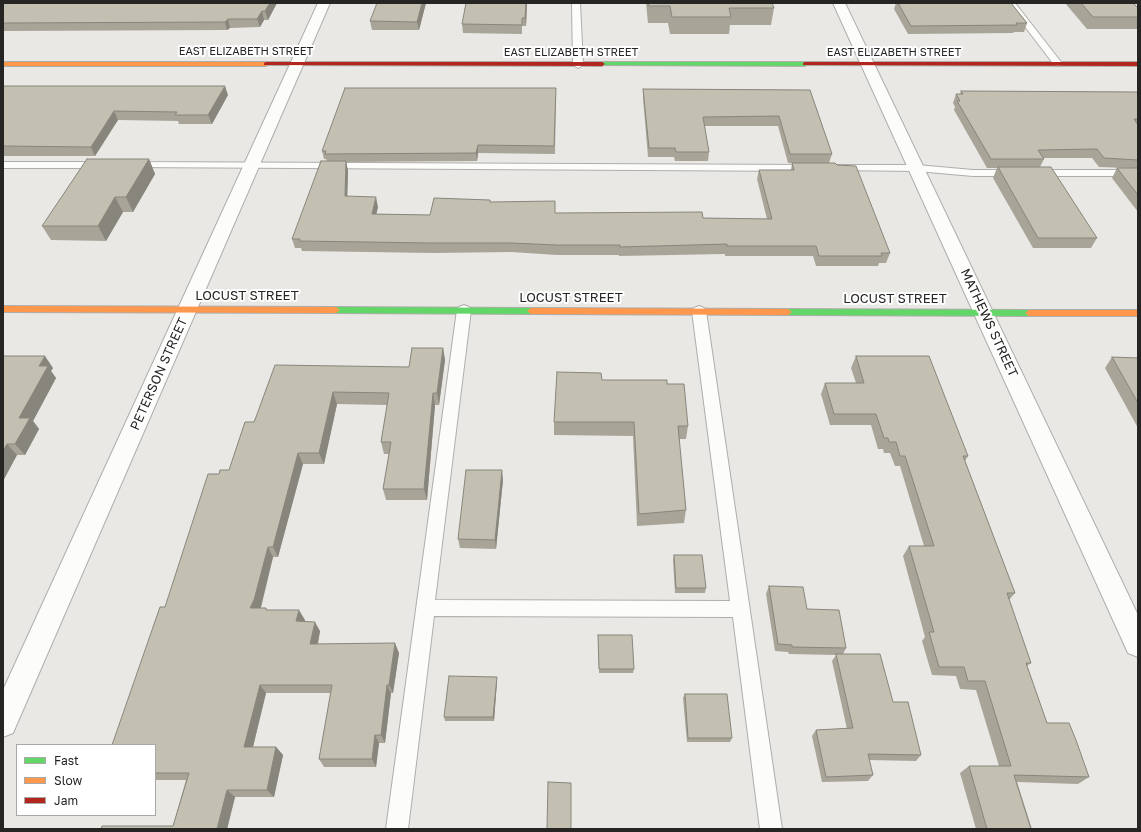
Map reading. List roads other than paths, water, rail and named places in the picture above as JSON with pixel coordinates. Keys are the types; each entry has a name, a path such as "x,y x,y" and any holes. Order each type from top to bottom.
{"street":[{"name":"PETERSON STREET","path":"3,723 324,3"},
{"name":"MATHEWS STREET","path":"840,3 1138,644"},
{"name":"EAST ELIZABETH STREET","path":"3,64 1138,64"},
{"name":"LOCUST STREET","path":"3,309 1138,313"}],"lane":[{"path":"576,3 578,65"},
{"path":"1011,3 1058,64"},
{"path":"3,165 917,168 973,173 1138,174"},
{"path":"397,829 464,310"},
{"path":"699,311 771,829"},
{"path":"425,608 740,610"}]}
